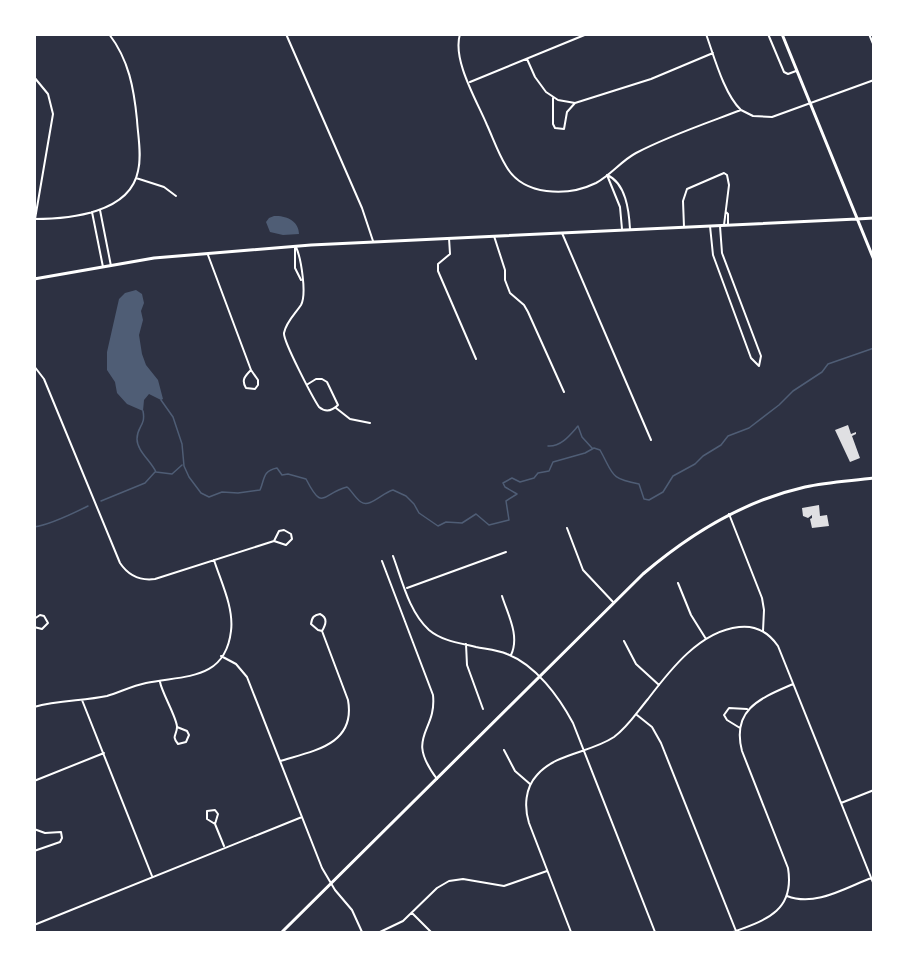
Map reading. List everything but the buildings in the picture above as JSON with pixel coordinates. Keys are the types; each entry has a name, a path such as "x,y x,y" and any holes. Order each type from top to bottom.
{"main road":[{"path":"782,34 873,260"},
{"path":"34,279 154,258 295,246 873,218"},
{"path":"282,933 643,574 675,547 729,514 759,501 785,492 824,484 873,478"}],"street":[{"path":"34,77 48,94 53,114 35,219 92,212 110,206 122,198 136,178 140,160 133,86 122,55 109,34"},
{"path":"286,34 362,208 373,241"},
{"path":"460,34 458,39 460,58 506,167 519,182 536,189 555,192 582,188 607,176 638,152 741,110"},
{"path":"469,83 587,34"},
{"path":"706,34 734,102 741,110 753,116 768,117 873,80"},
{"path":"768,34 783,71 788,74 796,71"},
{"path":"869,34 873,46"},
{"path":"527,59 539,84 553,98 575,103 643,82 713,53"},
{"path":"553,98 553,124 559,130 564,129 567,112 575,103"},
{"path":"684,227 683,201 687,189 724,174 727,176 729,185 724,214 722,253 761,356 759,366 751,358 713,255 710,226"},
{"path":"607,176 615,178 625,197 630,229"},
{"path":"607,176 620,207 622,230"},
{"path":"136,178 164,187 176,196"},
{"path":"100,209 111,266"},
{"path":"92,212 103,267"},
{"path":"562,233 651,440"},
{"path":"494,236 510,293 524,305 528,312 564,392"},
{"path":"449,238 450,254 438,264 438,271 476,360"},
{"path":"295,246 295,268 301,279"},
{"path":"295,246 301,257 303,301 286,326 284,339 316,402 323,411 336,408 338,401 327,382 316,379 308,384"},
{"path":"207,253 250,370 258,380 255,389 246,388 243,383 250,370"},
{"path":"718,268 726,266"},
{"path":"730,302 739,300"},
{"path":"34,366 44,379 120,563 126,571 139,579 150,580 274,541 286,545 292,538 291,534 284,530 279,531 274,541"},
{"path":"336,408 350,419 370,423"},
{"path":"729,514 762,598 763,631"},
{"path":"567,528 584,570 614,603"},
{"path":"406,588 506,552"},
{"path":"393,556 417,616 428,629 444,639 511,656 539,677 564,707 584,751 655,933"},
{"path":"34,707 109,695 137,685 182,679 198,675 212,666 221,656 229,639 231,620 214,560"},
{"path":"382,561 433,695 434,704 423,735 422,749 425,762 436,779"},
{"path":"678,583 691,615 706,639"},
{"path":"502,596 514,635 511,656"},
{"path":"34,619 40,615 44,616 48,623 42,629 34,627"},
{"path":"280,762 328,745 340,736 347,724 350,712 348,700 322,631 311,624 315,615 324,616 325,625 322,631"},
{"path":"571,933 526,815 526,800 530,784 548,765 614,737 626,728 659,685 682,660 706,639 719,632 737,627 750,627 763,631 778,646 873,885"},
{"path":"624,641 636,664 659,685"},
{"path":"466,644 467,665 483,709"},
{"path":"221,656 236,664 247,677 322,868 334,890 352,910 362,933"},
{"path":"160,681 177,727 174,737 178,744 182,744 189,735 187,731 177,727"},
{"path":"636,714 652,727 661,742 734,932 770,917 781,907 787,896 790,882 788,868 742,752 740,728 748,709 764,696 794,684"},
{"path":"82,699 152,876"},
{"path":"740,728 727,720 724,714 733,708 748,709"},
{"path":"504,750 515,771 530,784"},
{"path":"34,781 104,753"},
{"path":"841,803 873,790"},
{"path":"215,824 218,814 211,809 207,811 207,819 215,824 224,847"},
{"path":"34,925 302,817"},
{"path":"34,829 45,833 56,830 61,832 62,838 60,842 34,851"},
{"path":"380,933 397,926 437,888 449,881 463,879 504,886 547,871"},
{"path":"787,896 800,900 814,900 870,878"},
{"path":"412,913 431,933"}],"water":[{"path":"274,216 294,222 299,234 283,235 270,232 266,222"},
{"path":"136,290 142,294 144,303 139,335 142,354 146,365 158,380 163,399 149,394 144,400 143,411 127,404 117,393 115,382 107,370 107,352 119,299 125,293"}],"waterway":[{"path":"161,400 173,417 182,444 184,466 189,477 201,493 209,497 222,492 238,493 260,490 266,473 277,468 282,475 288,474 306,479 320,498 347,487 357,499 368,503 393,490 406,496 419,513 438,526 446,522 462,523 476,514 489,525 509,520 506,501 517,494 505,487 503,483 512,478 520,482 534,478 538,473 549,471 553,462 585,453 594,448 600,450 617,477 639,484 644,499 649,500 663,492 673,476 695,464 721,445 728,436 749,428 793,391 822,372 828,364 874,348"},
{"path":"143,411 143,420 137,439 142,452 156,472"},
{"path":"548,446 561,442 578,426 582,437 592,448"},
{"path":"156,472 172,474 182,465"},
{"path":"101,501 145,483 155,472"},
{"path":"34,527 88,506"}]}
